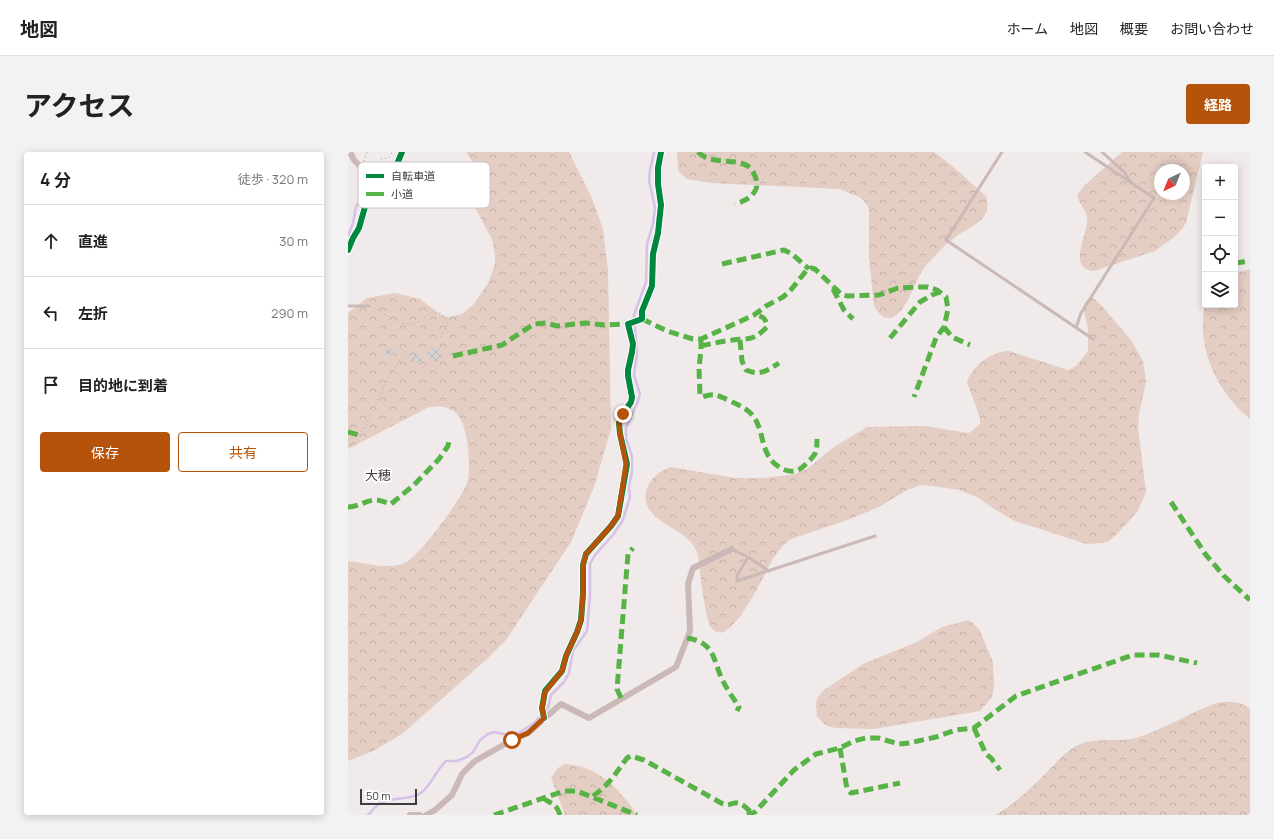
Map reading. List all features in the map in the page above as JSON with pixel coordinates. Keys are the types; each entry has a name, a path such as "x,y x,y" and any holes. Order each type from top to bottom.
{"street":[{"path":"350,152 358,164"},
{"path":"398,162 402,152"},
{"path":"544,718 542,708 545,692 562,671 566,656 581,620 583,565 586,554 618,516 626,464 619,423 631,402 632,396 628,370 632,352 632,344 628,324 642,319 642,311 652,286 653,254 658,233 661,205 658,184 658,168 662,152"},
{"path":"348,250 359,228 365,208"},
{"path":"426,815 435,810 452,795 462,774 474,761 528,733 561,704 589,718 676,667 690,631 688,584 693,568 732,549"},
{"path":"410,815 420,815"}],"lane":[{"path":"1002,152 946,240 1093,339"},
{"path":"1076,328 1081,313 1154,198 1085,152"},
{"path":"1102,152 1124,172 1131,182"},
{"path":"348,306 369,306"},
{"path":"748,557 737,576 737,581 876,536"},
{"path":"732,549 748,557 769,571"}],"path":[{"path":"381,159 389,157 393,152"},
{"path":"369,306 405,324 413,324 431,313 440,313 446,319 447,325 438,338"},
{"path":"348,440 359,435 365,427 390,374 406,352 399,348"}],"green space":[{"path":"466,152 569,152 591,196 603,229 608,271 611,429 594,487 571,542 506,640 487,659 402,734 373,751 348,761 348,561 392,566 405,563 412,558 431,538 451,511 465,487 469,472 469,453 466,433 459,417 455,412 442,407 429,407 348,449 348,313 367,298 395,293 420,299 441,315 449,317 462,314 474,304 488,283 495,264 495,255 492,239 475,208 490,208 490,162 473,162"},
{"path":"677,152 934,152 986,196 988,204 983,217 979,222 951,240 929,262 923,269 902,309 893,317 887,318 880,314 874,306 869,257 869,209 861,198 840,189 712,183 687,179 678,170"},
{"path":"1122,152 1203,152 1186,223 1173,238 1155,251 1094,271 1085,269 1081,264 1080,257 1087,217 1077,195 1084,186"},
{"path":"1250,269 1250,419 1227,396 1218,382 1206,352 1203,336 1204,308 1238,308 1238,272"},
{"path":"1093,298 1101,305 1131,340 1143,361 1146,382 1139,414 1138,428 1146,492 1138,511 1109,541 1087,544 1015,521 977,497 959,490 921,485 907,490 879,507 850,519 791,539 775,556 737,620 727,630 719,633 711,627 706,613 698,555 695,549 688,539 665,524 651,512 647,505 645,496 648,486 657,474 671,467 735,478 762,478 795,474 807,469 834,447 867,427 925,426 969,433 980,424 980,418 967,382 973,370 984,360 996,354 1009,351 1068,370 1076,366 1088,351 1088,328 1083,308 1088,299"},
{"path":"969,620 979,629 993,662 994,686 992,697 980,711 873,729 836,728 827,726 817,717 816,703 818,697 824,690 863,664 917,642 942,627"},
{"path":"1220,702 1240,703 1250,709 1250,815 995,815 1009,806 1035,784 1064,754 1072,748 1091,741 1136,738 1158,730 1199,710"},
{"path":"565,764 587,769 606,779 621,794 636,815 565,815 551,778 558,768"}],"building":[{"path":"435,346 443,354 435,363 426,354"},
{"path":"389,347 394,351 389,357 384,353"},
{"path":"413,354 422,356 420,363 411,362"}],"waterway":[{"path":"368,815 376,806 384,802 411,797 421,793 446,761 457,761 467,757 473,752 480,740 488,734 494,732 507,735 517,734 534,723 548,708 551,695 564,682 569,673 573,651 587,631 590,596 590,564 595,555 613,535 623,520 630,497 629,486 632,472 632,456 626,439 626,428 640,394 634,375 637,353 634,315 646,282 647,244 653,224 655,208 649,180 654,152"},
{"path":"348,236 358,203"}],"marked path":[{"path":"698,152 713,160 738,162 751,169 755,176 757,186 756,189 749,198 735,204"},
{"path":"722,264 784,250 792,254 809,269"},
{"path":"1238,263 1250,261"},
{"path":"642,319 667,331 693,339 701,339 754,315 766,306 783,297 790,291 806,271 811,268 815,269 841,294 847,296 879,295 898,288 928,287 937,290 946,297 948,309 944,327 936,338 914,397"},
{"path":"833,289 844,310 853,319"},
{"path":"890,338 920,302 940,292"},
{"path":"701,346 755,337 767,327 764,318 754,315"},
{"path":"453,356 502,345 534,324 546,323 557,326 585,323 604,325 628,324"},
{"path":"944,327 952,337 970,345"},
{"path":"701,339 699,368 700,395 702,397 710,395 718,396 736,404 753,415 759,426 766,452 775,464 789,471 796,471 800,469 815,454 817,439"},
{"path":"740,340 742,361 746,370 759,373 779,363"},
{"path":"348,432 359,435"},
{"path":"348,507 376,500 391,504 414,485 439,459 448,446 449,441"},
{"path":"1171,502 1206,555 1224,576 1250,600"},
{"path":"621,698 617,689 628,554 633,548"},
{"path":"687,638 697,640 709,649 724,683 739,707 737,711"},
{"path":"747,815 755,812 794,770 816,754 840,748 854,741 866,738 878,738 899,744 909,743 936,737 956,730 974,728 1016,696 1133,655 1158,655 1197,663"},
{"path":"974,728 986,754 1000,770"},
{"path":"840,748 847,789 851,793 900,783"},
{"path":"593,796 608,783 627,758 631,756 644,760 723,804 728,805 738,803 752,813"},
{"path":"494,815 564,791 577,791 637,815"},
{"path":"543,798 556,806 560,815"}],"cycle path":[{"path":"398,162 402,152"},
{"path":"544,718 542,708 545,691 562,671 566,656 581,620 583,565 586,554 618,516 627,464 619,423 631,402 632,397 628,370 633,344 628,324 642,319 642,311 652,286 653,254 658,233 661,205 658,184 658,168 661,152"},
{"path":"348,250 359,228 365,208"}],"district":[{"name":"大穂","path":"378,475"}],"route":[{"path":"512,740 528,733 544,718 542,708 545,692 558,678 562,671 566,656 581,620 583,565 586,554 618,516 625,479 626,464 619,423 623,414"}]}
